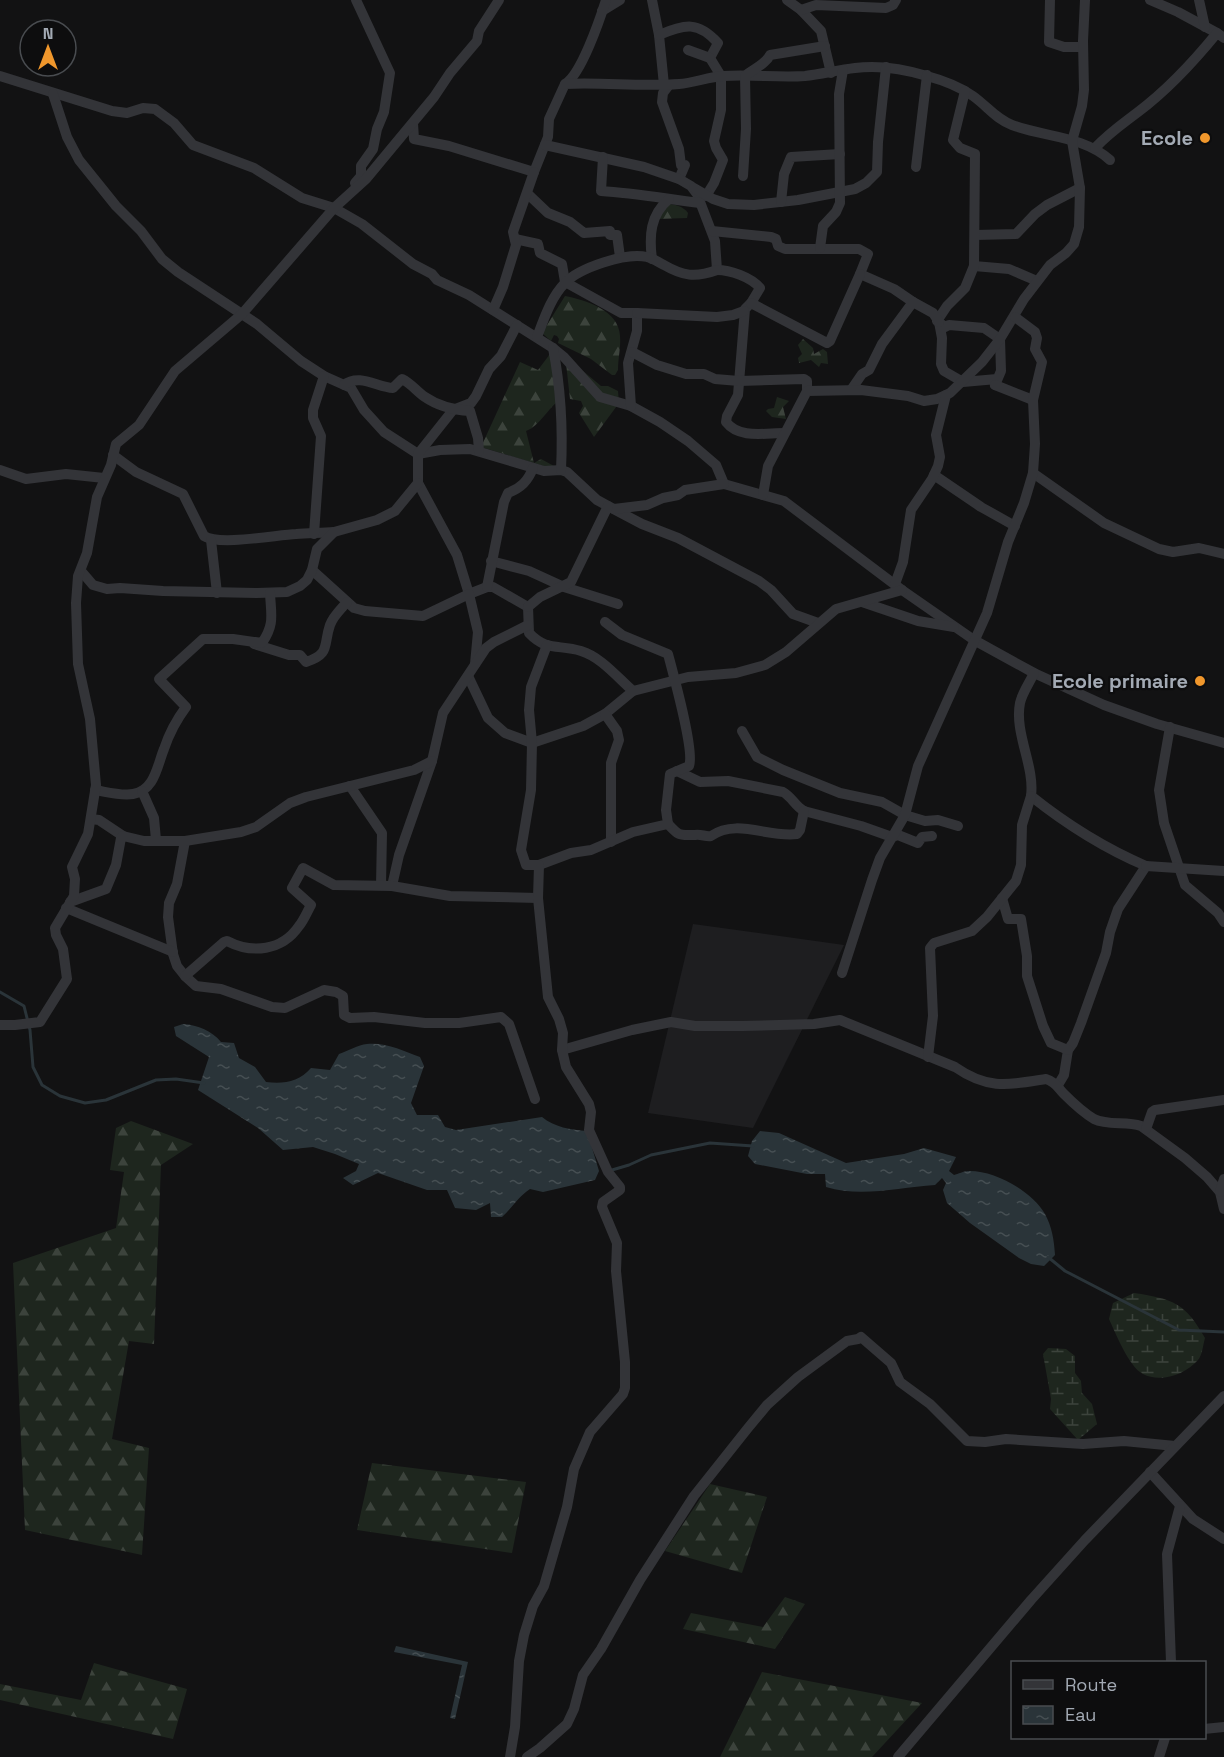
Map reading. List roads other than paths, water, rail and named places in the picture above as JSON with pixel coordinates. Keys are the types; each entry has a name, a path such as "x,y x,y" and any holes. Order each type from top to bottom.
{"street":[{"path":"336,208 361,176 361,166 372,149 376,129 384,112 390,73 356,0"},
{"path":"0,1025 40,1022 67,979 63,949 55,928 75,889 72,867 88,834 95,790 90,719 78,664 76,603 78,576 87,553 92,514 116,444 139,425 175,371 242,314 336,208 366,178 413,123 477,41 479,31 499,0"},
{"path":"493,310 516,245 514,228 548,137 549,119 565,84 572,80 606,0"},
{"path":"602,11 620,0"},
{"path":"652,0 666,85 662,102 679,149 681,165 685,165 679,179"},
{"path":"787,0 801,10 821,32 831,73"},
{"path":"801,10 816,5 886,9 896,0"},
{"path":"1050,0 1049,42 1064,47 1083,47"},
{"path":"807,391 851,390 909,396 924,401 946,395 963,382 1000,339 1037,281 1050,265 1074,244 1079,227 1080,188 1072,141 1082,106 1085,75 1083,47 1085,0"},
{"path":"1095,148 1111,131 1137,113 1176,79 1221,35 1150,0"},
{"path":"1199,0 1205,27"},
{"path":"659,35 681,25 707,30 718,43 710,58"},
{"path":"745,76 757,66 767,62 771,55 825,46"},
{"path":"688,50 710,58 721,76 721,110 714,141 723,159 714,183 703,199"},
{"path":"565,84 593,82 633,86 666,85 721,76 778,77 886,67 927,75 965,91 1006,123 1095,148 1110,160"},
{"path":"603,157 601,191 754,205 859,188 877,172 886,67"},
{"path":"820,248 822,229 838,207 840,192 840,94 843,70"},
{"path":"916,167 927,75"},
{"path":"0,76 112,111 127,113 143,108 155,109 174,123 193,145 254,168 302,198 336,208 369,228 413,264 432,274 436,280 469,295 553,348 600,397 631,406 660,422 698,448 716,465 724,484"},
{"path":"743,176 746,129 745,76"},
{"path":"938,322 947,306 965,288 974,266 975,154 960,148 953,140 965,91"},
{"path":"53,94 67,137 79,160 116,206 141,231 162,259 242,314 324,376 351,388 364,410 384,432 418,454 460,449 479,451 533,468 561,470 577,479 597,500 642,524 678,538 759,581 771,590 793,614 818,624"},
{"path":"413,123 414,139 449,146 534,172"},
{"path":"545,145 644,167 679,179 693,188 703,199 715,241 717,270"},
{"path":"781,202 784,174 791,157 840,154"},
{"path":"975,235 1016,234 1047,205 1080,188"},
{"path":"528,194 548,213 570,222 584,233 610,231 610,236 617,235 620,257"},
{"path":"652,259 650,232 658,210 669,199"},
{"path":"712,231 771,237 776,239 778,246 785,249 854,248 865,251 868,255 830,342 827,343 748,307"},
{"path":"515,239 538,244 540,253 562,264 565,282"},
{"path":"537,337 549,309 565,282 602,262 620,257 646,256 683,274 702,275 717,270 729,271 759,286 759,291 748,307 736,315 717,317 637,314 621,313 565,282"},
{"path":"974,266 1009,269 1037,281"},
{"path":"860,274 894,289 933,314 938,322 942,338 941,367 963,382 997,379 995,385"},
{"path":"851,390 862,374 869,370 882,344 913,302"},
{"path":"748,307 738,395 726,418 728,426 744,433 784,433"},
{"path":"631,406 628,363 637,331 637,314"},
{"path":"842,973 880,858 906,815 918,766 987,613 1008,542 1033,473 1035,444 1033,400 1042,362 1035,349 1037,338 1035,332 1015,317"},
{"path":"938,322 945,327 949,325 982,327 1000,339"},
{"path":"475,665 478,632 469,594 457,555 418,483 418,454 453,410 471,403 487,373 501,356 517,325"},
{"path":"995,385 1000,371 1000,339"},
{"path":"553,348 561,398 563,434 561,470"},
{"path":"632,352 657,365 686,374 699,373 712,379 739,381 803,379 807,381 807,391 768,466 763,495"},
{"path":"314,534 321,436 313,418 313,410 324,376"},
{"path":"344,385 349,381 367,381 381,387 393,388 402,379 412,384 424,396 453,410 470,411 478,438 479,451"},
{"path":"995,385 1033,400"},
{"path":"898,587 912,510 934,475 940,457 936,435 946,395"},
{"path":"113,455 136,472 183,494 200,530 211,540 334,532 377,520 395,511 418,483"},
{"path":"487,587 505,499 509,492 520,489 533,468"},
{"path":"0,470 5,474 26,479 66,474 104,478"},
{"path":"1033,473 1104,523 1160,549 1173,552 1191,547 1223,550"},
{"path":"934,475 981,507 1015,526"},
{"path":"611,508 647,505 678,495 685,490 724,484 784,501 898,587 974,640 1034,673 1104,705 1224,743"},
{"path":"528,607 540,597 572,582 591,538 611,508"},
{"path":"81,571 93,585 107,589 217,593 287,592 307,580 317,549 334,532"},
{"path":"211,540 217,593"},
{"path":"491,561 529,571 564,587 618,604"},
{"path":"312,570 354,608 365,611 423,615 487,587 499,590 528,607"},
{"path":"468,676 488,718 505,733 532,743 583,726 605,714 633,691 688,677 736,673 765,665 786,652 840,607 862,602 898,587"},
{"path":"95,790 130,794 148,787 155,776 164,748 179,716 186,707 159,679 203,639 233,639 262,643 270,631 272,619 270,593"},
{"path":"233,639 289,655 300,655 306,662 321,654 327,645 330,625 347,602"},
{"path":"862,602 918,621 956,627"},
{"path":"528,607 529,633 536,642 590,655 633,691"},
{"path":"605,622 622,635 668,654 692,761 689,766 670,774 666,810 668,824 678,835 711,836 720,830 727,829 797,834 804,811"},
{"path":"387,886 432,761 443,713 486,648 528,625"},
{"path":"547,645 531,687 529,710 532,743 531,790 521,850 526,865 539,865 571,853 591,850 633,832 668,824"},
{"path":"928,1057 933,1016 930,948 934,943 972,931 987,917 1016,881 1021,865 1022,825 1031,796 1032,783 1023,745 1019,712 1020,702 1034,673"},
{"path":"605,714 617,731 619,740 611,764 611,842"},
{"path":"1170,727 1160,790 1160,807 1185,885 1218,913 1224,922"},
{"path":"742,731 755,754 771,764 840,793 882,802 906,815 925,821 938,820 958,826"},
{"path":"91,819 99,820 123,836 144,841 185,841 241,832 256,826 290,802 414,770 432,761"},
{"path":"677,771 700,782 728,782 783,792 789,795 797,807 804,811 841,820 892,837 898,835 918,843 922,837 932,836"},
{"path":"350,786 382,833 387,886"},
{"path":"142,790 154,818 156,840"},
{"path":"1031,796 1061,820 1118,854 1146,866 1224,871"},
{"path":"68,905 106,889 116,865 123,836"},
{"path":"185,841 177,884 169,903 168,917 177,966 196,986 222,989 272,1007 285,1008 324,990 336,992 343,996 344,1015 350,1018 374,1017 425,1023 459,1023 501,1017 509,1024 535,1098"},
{"path":"510,1757 519,1661 524,1635 532,1606 545,1583 567,1507 574,1469 590,1432 626,1388 616,1271 617,1243 602,1207 603,1202 620,1190 620,1186 608,1172 589,1130 591,1112 589,1104 566,1066 562,1050 564,1033 548,998 538,898 539,865"},
{"path":"1058,1085 1064,1075 1068,1050 1077,1033 1106,953 1118,909 1146,866"},
{"path":"185,976 224,942 227,941 246,949 266,948 278,945 288,938 299,927 310,905 292,888 302,869 334,885 387,886 450,896 538,898"},
{"path":"1002,898 1008,919 1021,919 1023,922 1027,976 1043,1026 1051,1043 1068,1050"},
{"path":"68,905 173,952"},
{"path":"562,1050 671,1022 695,1026 742,1026 814,1024 840,1020 955,1067 971,1078 995,1084 1047,1080 1058,1085 1064,1094 1095,1119 1115,1124 1134,1124 1146,1130 1185,1158 1220,1192"},
{"path":"1146,1130 1152,1112 1155,1110 1224,1100"},
{"path":"1224,1179 1220,1192 1224,1209"},
{"path":"527,1757 541,1752 567,1724 574,1709 583,1675 694,1496 767,1405 798,1377 847,1341 861,1337 891,1363 900,1382 930,1404 967,1441 985,1442 1006,1439 1083,1444 1124,1441 1175,1446"},
{"path":"898,1757 1031,1599 1224,1395"},
{"path":"1150,1472 1193,1519 1224,1539"},
{"path":"1171,1661 1167,1554 1180,1506"},
{"path":"1206,1729 1224,1727"},
{"path":"1159,1757 1164,1739"}],"water":[{"path":"183,1024 204,1029 221,1042 234,1043 239,1058 255,1067 266,1082 291,1081 311,1068 330,1070 339,1054 364,1045 381,1044 401,1050 420,1057 424,1066 411,1103 417,1115 438,1115 445,1127 456,1130 542,1117 563,1127 587,1131 599,1171 595,1180 543,1192 530,1189 502,1217 491,1217 490,1203 476,1210 455,1208 447,1190 427,1190 378,1173 353,1185 343,1178 356,1171 359,1164 313,1147 283,1150 258,1128 198,1090 209,1057 176,1036 174,1027"},
{"path":"760,1131 779,1133 846,1163 904,1154 924,1148 956,1157 949,1171 954,1175 968,1171 989,1174 1011,1183 1031,1197 1045,1214 1052,1234 1055,1255 1044,1266 1031,1264 1019,1258 970,1223 947,1203 943,1190 946,1183 942,1178 935,1185 853,1192 826,1187 825,1174 807,1174 755,1164 748,1156 752,1141"},
{"path":"396,1646 468,1662 455,1719 450,1718 462,1665 394,1652"}],"waterway":[{"path":"0,992 24,1006 30,1030 33,1067 42,1085 60,1096 85,1103 106,1100 156,1080 176,1079 204,1083"},
{"path":"612,1170 651,1155 710,1143 753,1146"},
{"path":"1048,1257 1065,1271 1179,1330 1224,1332"}],"place":[{"name":"Ecole","path":"1205,138"},
{"name":"Ecole primaire","path":"1200,681"}]}
